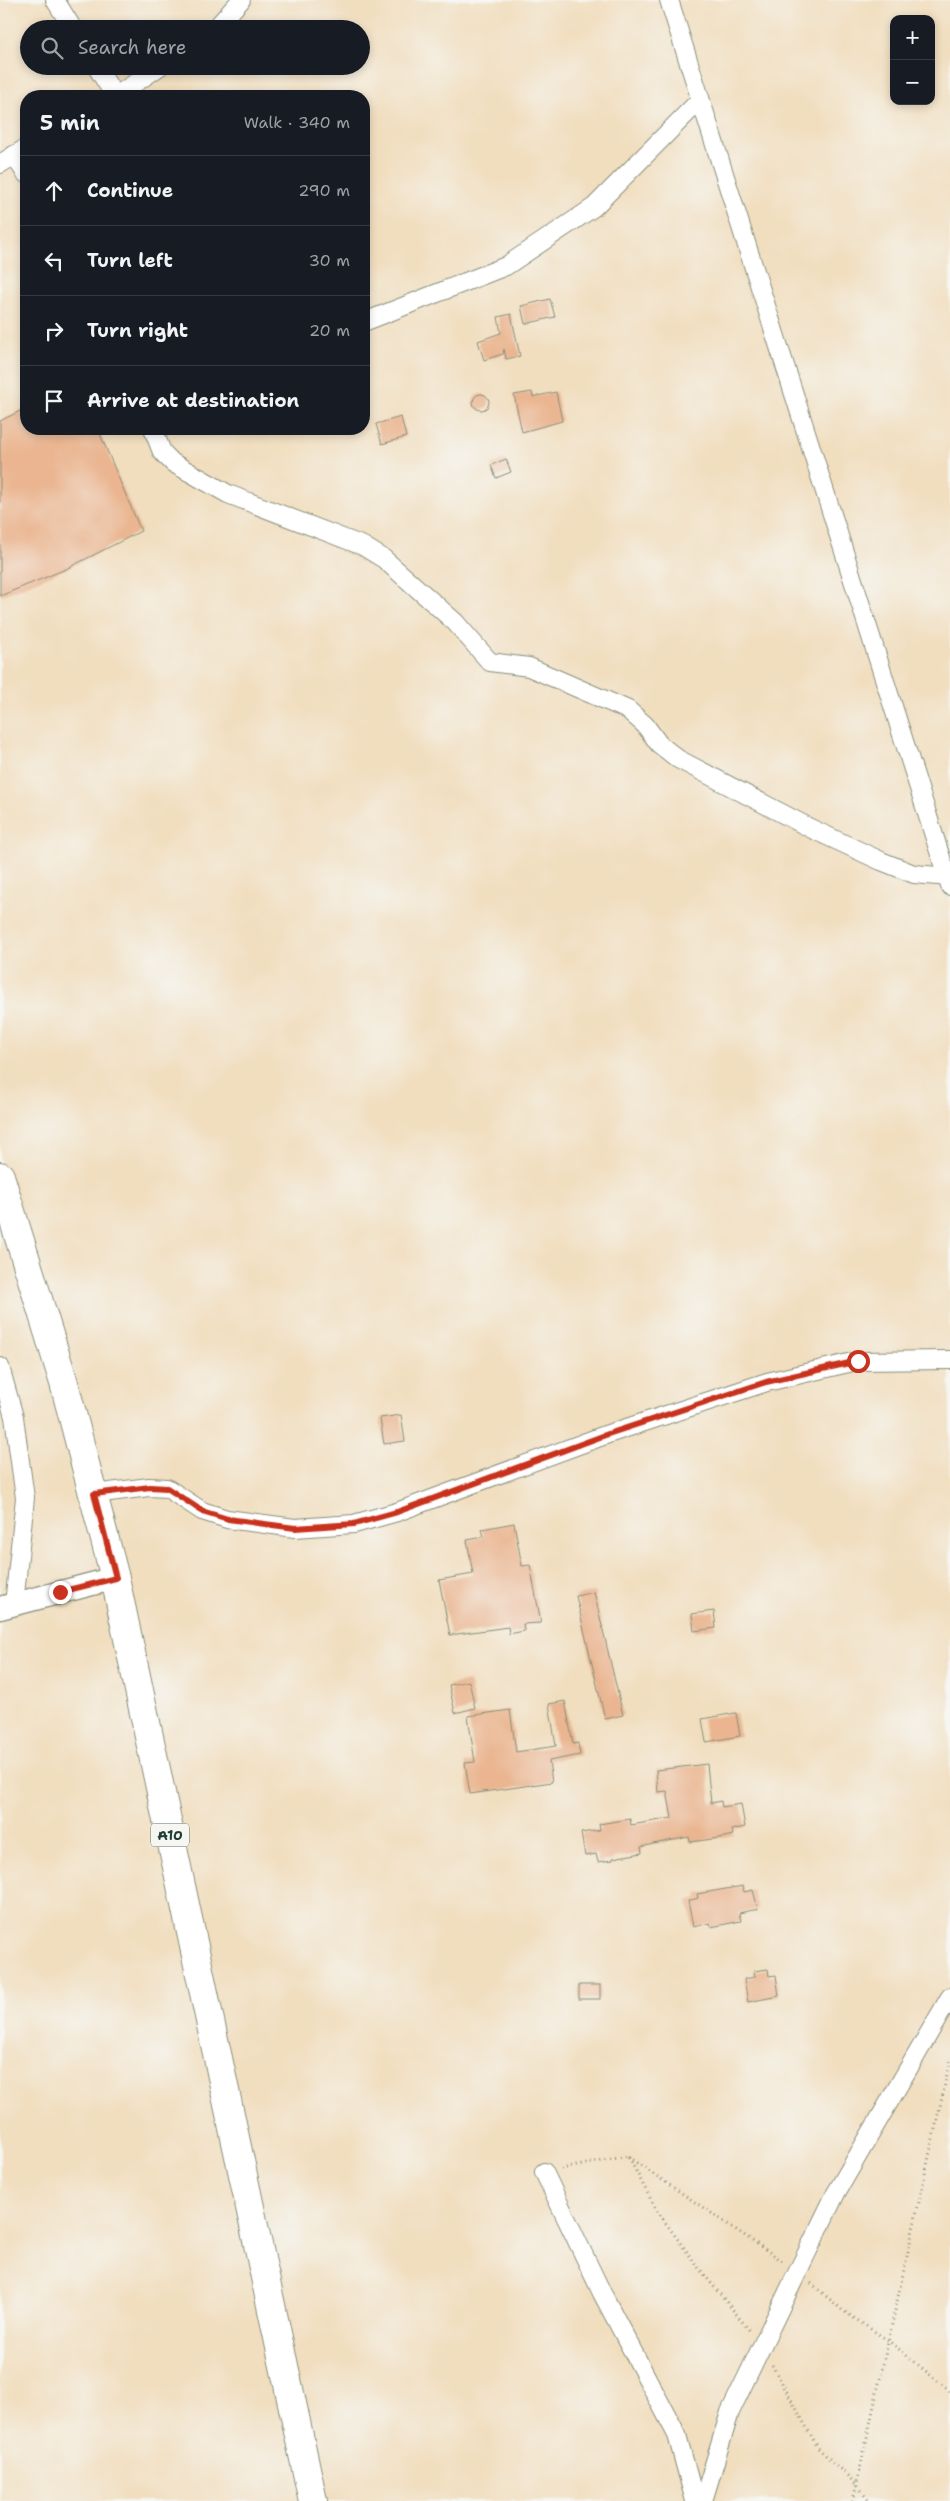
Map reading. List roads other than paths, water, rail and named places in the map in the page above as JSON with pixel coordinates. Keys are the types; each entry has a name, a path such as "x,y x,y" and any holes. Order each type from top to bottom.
{"main road":[{"name":"A10","path":"0,1176 64,1382 116,1578 313,2501"}],"street":[{"path":"55,0 67,20"},
{"path":"223,20 241,0"},
{"path":"155,435 162,452 173,463 228,494 363,546 384,559 455,622 490,662 529,666 628,710 645,725 659,744 678,759 810,828 881,861 914,874 949,880 669,0"},
{"path":"102,75 111,90"},
{"path":"124,90 146,75"},
{"path":"370,320 506,266 594,207 700,100"},
{"path":"94,1494 150,1487 167,1488 202,1511 234,1521 295,1528 354,1524 397,1512 608,1434 766,1382 858,1361 950,1360"},
{"path":"0,1367 14,1417 25,1498 7,1606 116,1578"},
{"path":"703,2501 730,2412 836,2193 950,1997"},
{"path":"544,2172 602,2294 677,2435 695,2501"}]}
